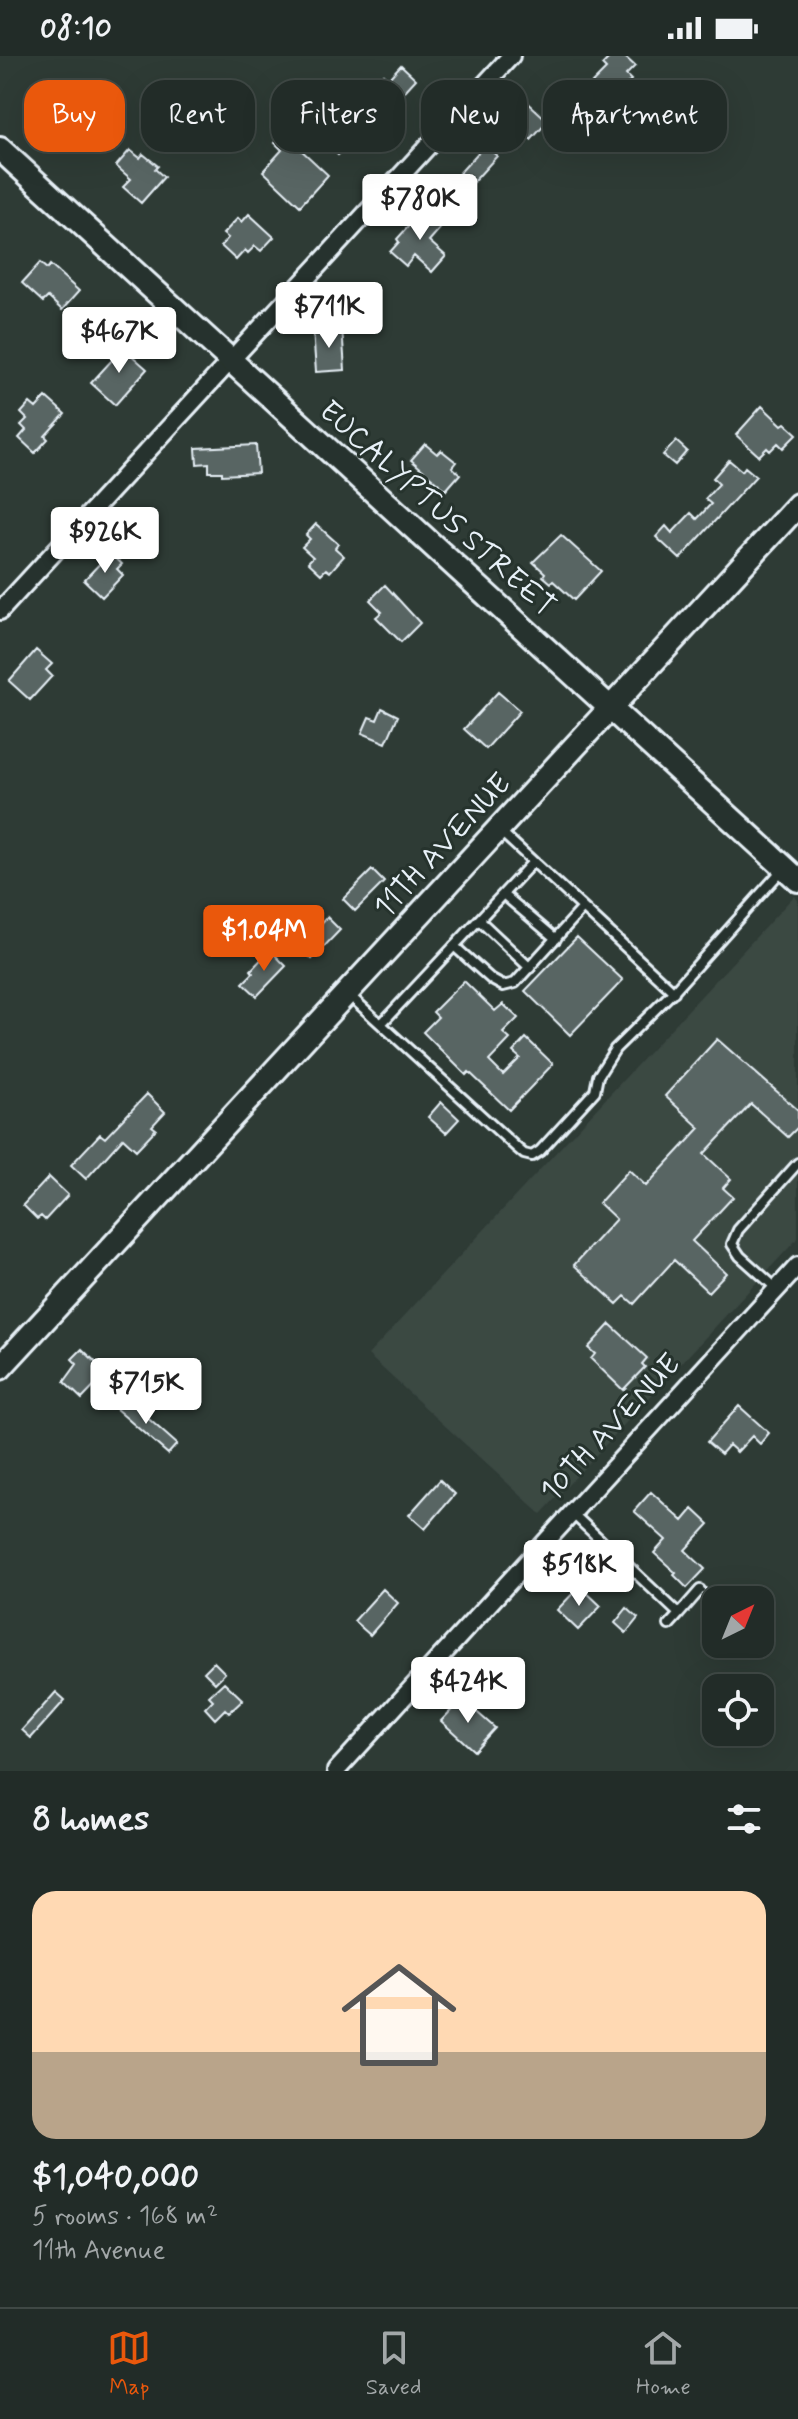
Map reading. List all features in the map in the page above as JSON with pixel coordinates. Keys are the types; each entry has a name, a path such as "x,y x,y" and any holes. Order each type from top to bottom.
{"main road":[{"name":"EUCALYPTUS STREET","path":"0,149 791,873"},
{"name":"11TH AVENUE","path":"0,1368 798,505"}],"street":[{"path":"0,611 511,56"},
{"name":"10TH AVENUE","path":"336,1771 798,1266"}],"lane":[{"path":"498,830 674,992"},
{"path":"381,1024 533,862"},
{"path":"347,993 517,1148 532,1156 595,1091 598,1076 615,1049 791,873"},
{"path":"503,894 556,939"},
{"path":"454,946 492,980 503,986 515,983 583,908"},
{"path":"479,920 530,968"},
{"path":"777,1289 740,1256 732,1244 738,1230 798,1163"},
{"path":"571,1513 679,1614"},
{"path":"669,1625 700,1590"}],"shaded area":[{"path":"794,896 798,900 798,1238 541,1514 368,1355"}],"building":[{"path":"611,56 624,56 635,66 626,75 631,80 595,80 606,69 602,65"},
{"path":"401,65 416,79 405,91 405,80 377,80 383,74 388,79"},
{"path":"527,102 543,116 543,127 531,140 527,136"},
{"path":"130,150 140,158 143,154 158,166 155,169 164,177 141,203 123,187 131,179 116,166"},
{"path":"280,152 303,152 328,175 300,206 263,171"},
{"path":"479,152 493,152 497,156 467,189 455,178"},
{"path":"425,208 443,225 429,241 446,256 432,272 414,256 406,266 390,252 399,242 397,239"},
{"path":"249,214 274,237 261,251 255,246 248,253 245,250 236,260 221,246 228,238 223,234 238,218 242,222"},
{"path":"40,263 47,269 50,265 79,291 62,310 48,297 43,302 22,283"},
{"path":"342,327 345,370 316,372 313,330"},
{"path":"120,345 147,369 115,405 91,383 113,359 110,357"},
{"path":"46,397 65,414 45,436 48,439 35,453 19,438 26,430 21,425 27,419 21,413 30,403 36,408"},
{"path":"762,406 797,434 783,448 778,443 759,456 736,435"},
{"path":"676,441 687,451 675,465 663,455"},
{"path":"425,444 437,454 441,450 456,462 452,467 460,474 446,490 411,460"},
{"path":"256,445 258,473 222,475 222,472 209,472 209,463 197,464 196,448"},
{"path":"729,460 742,471 745,467 756,476 680,559 656,537 666,526 672,533 691,513 697,519 711,504 705,499 719,484 713,478"},
{"path":"316,524 338,544 335,548 344,556 330,572 326,569 321,574 308,562 313,557 302,547 310,539 306,535"},
{"path":"561,535 601,571 574,600 543,576 545,573 533,562"},
{"path":"110,553 122,564 117,569 123,575 102,597 84,580"},
{"path":"385,585 420,623 401,642 376,617 382,612 370,600"},
{"path":"36,650 52,664 46,670 52,676 30,700 9,681"},
{"path":"498,692 520,711 486,749 464,729"},
{"path":"382,708 398,716 386,743 362,733 369,717 377,720"},
{"path":"372,870 384,882 355,911 343,899"},
{"path":"327,917 340,930 312,959 300,947 305,941 301,936 313,924 317,928"},
{"path":"577,937 623,980 570,1035 525,991"},
{"path":"270,950 286,966 257,996 243,983"},
{"path":"464,981 495,1011 503,1004 518,1018 503,1033 510,1039 489,1061 503,1075 520,1058 513,1052 526,1038 553,1064 509,1110 469,1072 466,1075 423,1032 438,1017 433,1012"},
{"path":"717,1039 798,1110 798,1127 788,1137 751,1104 704,1154 731,1179 723,1188 733,1197 692,1241 726,1273 708,1292 674,1260 634,1304 625,1296 617,1304 574,1265 616,1219 599,1203 629,1170 646,1186 700,1128 665,1096"},
{"path":"147,1094 165,1112 152,1126 156,1129 136,1150 123,1138 86,1179 71,1165 100,1134 105,1138"},
{"path":"441,1102 459,1119 446,1133 428,1117"},
{"path":"49,1177 68,1195 45,1220 41,1216 37,1219 23,1205"},
{"path":"610,1324 647,1358 642,1364 645,1367 623,1390 591,1359 595,1354 588,1348"},
{"path":"82,1349 107,1373 82,1399 64,1382 77,1364 72,1359"},
{"path":"125,1398 177,1444 168,1454 115,1408"},
{"path":"739,1406 769,1433 760,1444 752,1436 737,1452 729,1445 721,1454 707,1442"},
{"path":"440,1480 455,1494 425,1529 409,1515"},
{"path":"651,1492 683,1521 693,1509 709,1524 685,1550 705,1569 687,1588 654,1553 666,1540 634,1511"},
{"path":"580,1586 601,1606 578,1630 557,1610"},
{"path":"383,1589 398,1603 370,1635 354,1621"},
{"path":"627,1608 638,1618 626,1633 615,1623"},
{"path":"214,1662 225,1673 215,1683 204,1672"},
{"path":"224,1682 243,1700 229,1713 225,1709 215,1719 205,1708 213,1700 209,1696"},
{"path":"56,1692 65,1700 31,1738 22,1730"},
{"path":"462,1699 495,1728 474,1751 441,1721"}]}
